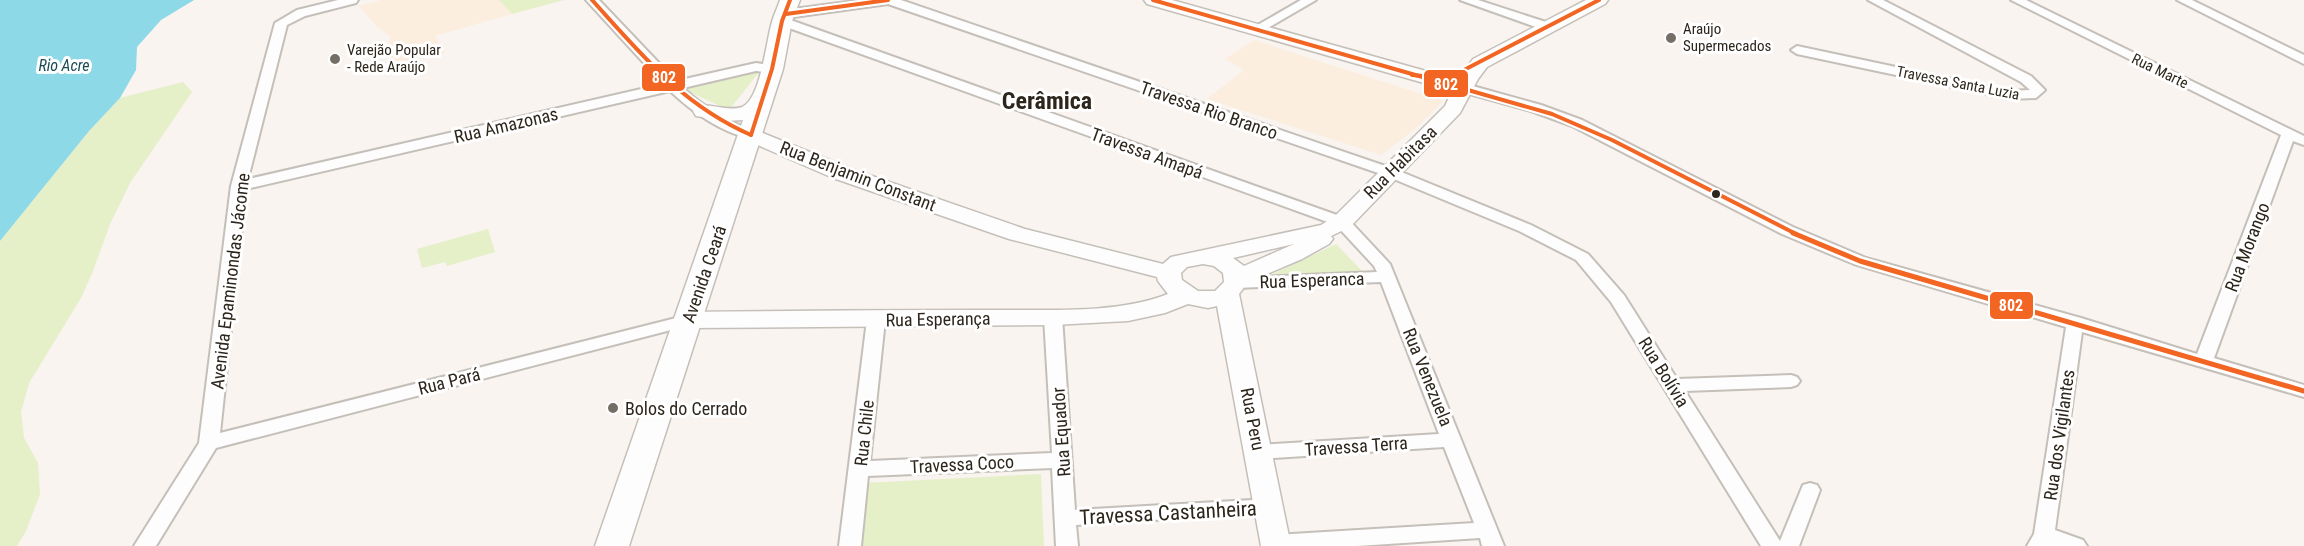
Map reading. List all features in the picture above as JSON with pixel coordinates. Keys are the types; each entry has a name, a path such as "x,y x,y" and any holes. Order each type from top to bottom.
{"main road":[{"name":"Avenida Ceará","path":"612,546 751,135 772,69 786,12"},
{"path":"704,111 740,115 756,109 760,103"}],"street":[{"name":"Avenida Epaminondas Jácome","path":"145,546 209,443 239,186 281,23 301,13 352,0"},
{"name":"Rua Benjamin Constant","path":"592,0 674,87 726,127 895,193 1017,234 1169,273"},
{"path":"786,12 888,0"},
{"name":"Travessa Rio Branco","path":"888,0 1389,172 1526,228"},
{"path":"1153,0 1464,88 1575,122 1761,219 1822,247 1860,261 2075,322 2304,391"},
{"path":"1255,30 1310,0"},
{"path":"1466,0 1548,27"},
{"path":"1412,75 1433,77 1452,74 1599,0"},
{"name":"Travessa Santa Luzia","path":"1797,50 2009,95 2031,96 2038,90 2026,79 1874,0"},
{"name":"Rua Marte","path":"2017,0 2297,138"},
{"path":"2183,0 2304,60"},
{"name":"Travessa Amapá","path":"786,12 1335,226"},
{"name":"Rua Habitasa","path":"1233,284 1321,240 1453,109 1468,76 1489,57"},
{"name":"Rua Amazonas","path":"239,186 756,67 772,69"},
{"name":"Rua Morango","path":"2204,360 2297,138"},
{"path":"1203,257 1222,261 1234,272 1233,284 1212,299 1186,296 1172,287 1168,280 1169,273 1181,261 1335,226"},
{"name":"Rua Venezuela","path":"1335,226 1382,264 1490,538"},
{"name":"Rua Bolívia","path":"1526,228 1565,246 1588,264 1618,299 1772,546"},
{"name":"Rua Esperanca","path":"1233,284 1388,277"},
{"name":"Rua Peru","path":"1233,284 1276,544"},
{"name":"Rua Esperança","path":"688,320 1053,317 1128,313 1156,308 1186,296"},
{"name":"Rua Equador","path":"1053,317 1064,460 1067,546"},
{"name":"Rua Pará","path":"209,443 688,320"},
{"name":"Rua Chile","path":"850,546 876,320"},
{"name":"Rua dos Vigilantes","path":"2041,540 2075,322"},
{"path":"1673,385 1791,381"},
{"name":"Travessa Terra","path":"1259,452 1453,440"},
{"name":"Travessa Coco","path":"860,469 1064,460"},
{"path":"1788,546 1810,490"},
{"name":"Travessa Castanheira","path":"1066,518 1270,507"},
{"path":"1276,544 1490,538"},
{"path":"2041,540 2076,546"}],"shaded area":[{"path":"381,0 499,0 512,14 435,36 445,53 389,64 390,36 376,26 359,6"},
{"path":"1254,40 1443,101 1415,129 1381,155 1207,99 1244,70 1225,59"}],"green space":[{"path":"499,0 564,0 512,14"},
{"path":"760,71 729,110 683,89"},
{"path":"183,82 192,92 130,183 110,224 81,298 29,383 21,412 24,438 38,463 40,494 26,531 17,546 0,546 0,241 89,131 120,98"},
{"path":"488,229 495,252 447,266 445,262 422,268 417,249"},
{"path":"1336,244 1363,272 1260,280"},
{"path":"1041,474 1044,546 857,546 864,483"}],"water":[{"name":"Rio Acre","path":"0,0 194,0 161,20 137,47 136,70 120,98 89,131 0,241"}],"transit line":[{"name":"802","path":"592,0 645,59 683,95 704,111 751,135"},
{"name":"802","path":"751,135 772,69 782,21 790,0"},
{"name":"802","path":"786,14 888,0"},
{"name":"802","path":"1153,0 1552,114 1612,140 1788,231 1860,261 2304,391"},
{"name":"802","path":"1412,75 1433,77 1462,71 1599,0"}],"place":[{"name":"Araújo Supermecados","path":"1671,38"},
{"name":"Varejão Popular - Rede Araújo","path":"335,59"},
{"name":"Bolos do Cerrado","path":"613,408"}],"district":[{"name":"Cerâmica","path":"1047,101"}]}
